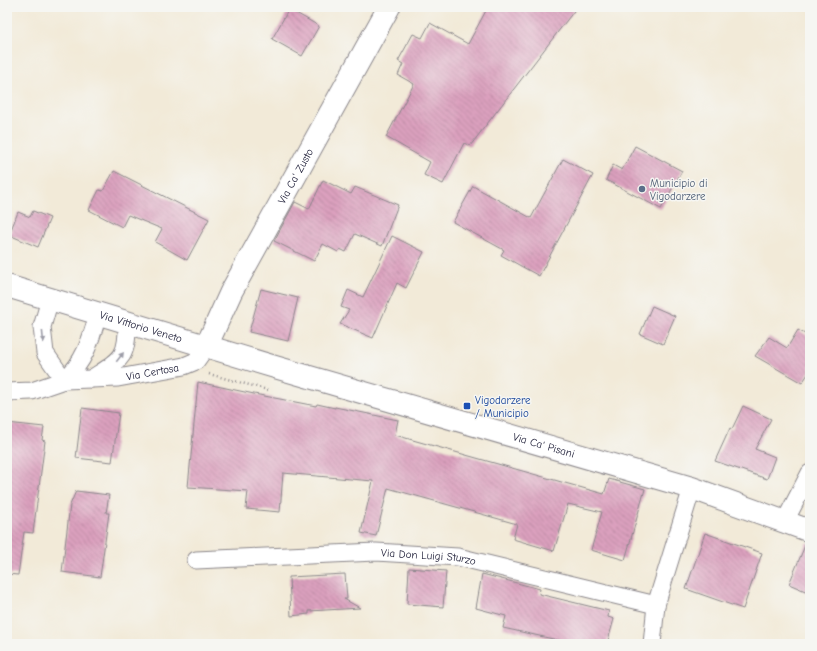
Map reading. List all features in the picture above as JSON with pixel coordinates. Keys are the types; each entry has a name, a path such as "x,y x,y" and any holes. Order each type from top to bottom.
{"main road":[{"name":"Via Ca' Zusto","path":"206,346 232,292 389,7"},
{"name":"Via Vittorio Veneto","path":"7,286 275,367"},
{"name":"Via Ca' Pisani","path":"275,367 692,488 810,531"}],"street":[{"path":"50,299 42,327 45,353 64,380"},
{"name":"Via Certosa","path":"64,380 76,370 88,346 98,314"},
{"name":"Via Certosa","path":"91,379 119,361 125,351 128,338 127,323"},
{"name":"Via Certosa","path":"7,392 32,391 64,380 118,378 184,366 196,361 206,346"},
{"path":"785,521 810,473"},
{"path":"652,644 656,605 692,488"},
{"name":"Via Don Luigi Sturzo","path":"196,560 376,552 458,557 656,605"}],"path":[{"path":"202,376 209,374 268,390 275,367"}],"building":[{"path":"488,7 577,7 470,146 464,143 443,184 424,175 430,162 386,137 414,84 398,75 403,64 398,61 413,34 422,38 430,23 468,44"},
{"path":"289,9 319,26 302,56 272,39"},
{"path":"635,146 682,171 661,209 606,180 613,165 622,170"},
{"path":"563,159 593,175 539,276 501,255 504,250 453,222 473,186 531,218"},
{"path":"114,171 209,219 187,260 155,242 162,229 128,215 122,227 89,210 99,190 103,191"},
{"path":"323,180 351,194 355,187 398,205 382,246 355,234 346,252 340,249 338,252 323,244 314,261 274,241 295,202 309,209"},
{"path":"33,211 50,218 38,247 9,235 18,212 30,217"},
{"path":"392,236 424,252 406,288 397,283 373,338 340,324 349,310 341,307 348,290 363,297"},
{"path":"261,289 298,298 288,341 249,332"},
{"path":"652,306 675,316 663,344 640,334"},
{"path":"798,330 810,337 810,371 802,383 755,356 769,337 787,348"},
{"path":"198,382 316,406 317,404 335,407 398,420 395,435 604,494 609,479 645,489 625,560 591,550 602,512 568,504 554,551 513,539 517,524 388,488 376,536 361,533 373,481 283,473 280,512 246,509 248,491 188,487"},
{"path":"743,406 771,419 755,449 775,457 767,479 715,461 730,428 732,429"},
{"path":"82,408 119,413 112,462 76,458"},
{"path":"7,423 44,427 42,440 45,441 33,533 24,532 18,575 7,574"},
{"path":"76,491 109,495 106,513 109,513 100,577 62,572 70,505"},
{"path":"705,533 762,553 743,609 686,589"},
{"path":"806,543 810,543 810,593 789,584"},
{"path":"409,568 446,571 443,607 407,604"},
{"path":"345,574 347,599 344,599 360,608 309,611 309,614 291,616 289,577"},
{"path":"482,574 540,589 539,594 609,611 608,617 614,619 607,644 576,644 503,628 506,616 476,608"}],"place":[{"name":"Municipio di Vigodarzere","path":"642,189"},
{"name":"Vigodarzere / Municipio","path":"467,406"}]}
